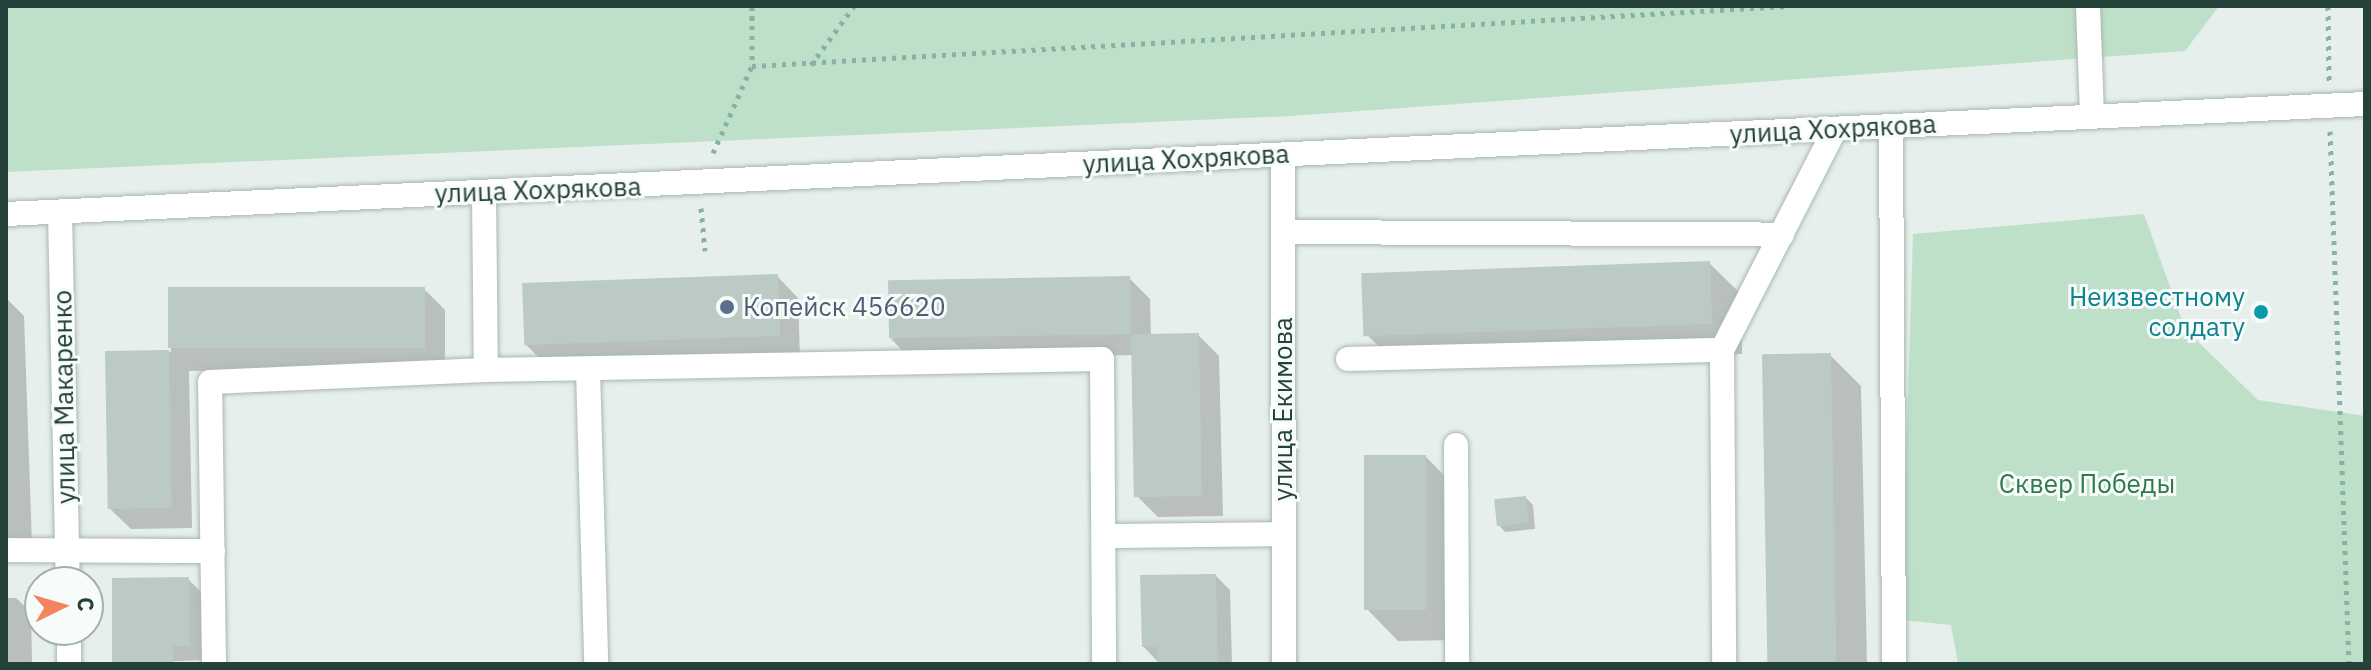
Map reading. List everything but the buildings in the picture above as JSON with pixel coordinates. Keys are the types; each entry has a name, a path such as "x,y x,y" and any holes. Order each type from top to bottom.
{"street":[{"path":"2088,6 2092,117"},
{"name":"улица Хохрякова","path":"6,214 2365,104"},
{"path":"1891,126 1894,664"},
{"path":"1724,664 1722,350 1835,129"},
{"name":"улица Екимова","path":"1283,155 1284,664"},
{"path":"484,192 486,370"},
{"name":"улица Макаренко","path":"60,212 68,566"},
{"path":"1283,232 1782,235"},
{"path":"1348,359 1722,350"},
{"path":"214,664 210,382 486,370 1102,359 1104,664"},
{"path":"588,369 596,664"},
{"path":"1456,445 1457,664"},
{"path":"1104,536 1283,534"},
{"path":"6,550 213,551"}],"path":[{"path":"752,6 752,66 811,65 1788,6"},
{"path":"811,65 854,6"},
{"path":"2328,6 2349,664"}],"green space":[{"path":"6,6 2219,6 2185,51 1291,116 6,172"},
{"name":"Сквер Победы","path":"2144,214 2185,329 2258,400 2365,416 2364,663 1958,664 1951,625 1901,620 1913,234"}],"place":[{"name":"Копейск 456620","path":"727,307"},
{"name":"Неизвестному солдату","path":"2261,312"}]}
